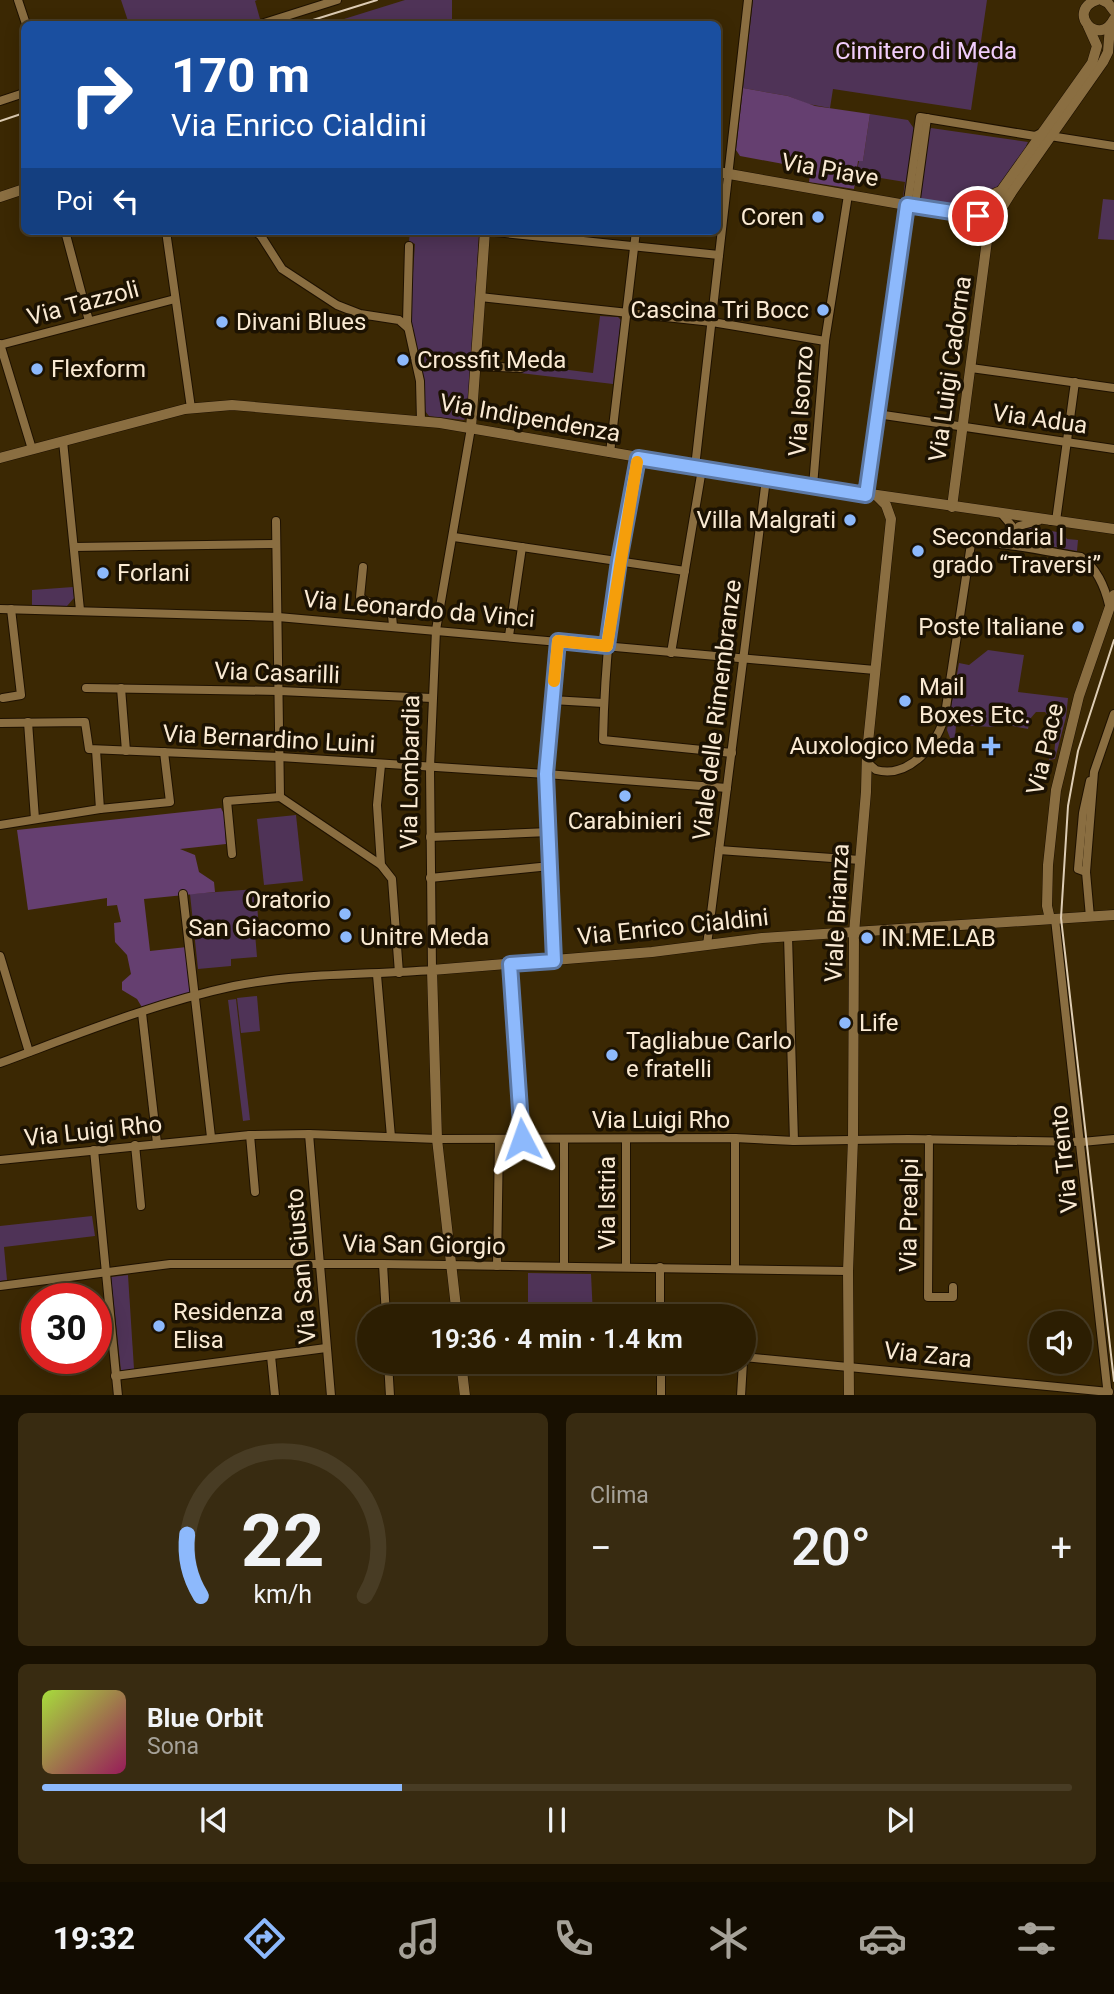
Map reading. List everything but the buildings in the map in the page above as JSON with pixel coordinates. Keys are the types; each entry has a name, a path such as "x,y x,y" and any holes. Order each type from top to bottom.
{"street":[{"path":"18,0 25,21"},
{"path":"270,21 337,0"},
{"path":"671,653 699,468 719,255 748,0"},
{"path":"1086,4 1109,10 1100,30 1088,26"},
{"name":"Via Luigi Cadorna","path":"1047,134 1094,59 1096,42 1084,16 1086,4"},
{"name":"Via Luigi Cadorna","path":"952,507 993,205 1105,58 1109,47 1109,10"},
{"path":"0,102 21,94"},
{"path":"891,519 884,502 871,495 877,414 923,118 1035,136 1047,134 1114,146"},
{"name":"Via Piave","path":"721,173 981,217 988,223 990,233"},
{"path":"0,197 21,190"},
{"name":"Via Piave","path":"935,209 974,204 1007,190"},
{"name":"Via Luigi Cadorna","path":"990,233 1007,190"},
{"name":"Via Isonzo","path":"813,486 825,341 848,195"},
{"name":"Via Piave","path":"964,214 993,205"},
{"path":"66,235 89,321"},
{"path":"167,235 191,408"},
{"path":"260,235 282,269 337,305 355,313 399,320 408,328"},
{"name":"Via Lombardia","path":"456,1304 437,1139 430,767 436,630 471,428 485,235"},
{"path":"525,235 719,255"},
{"path":"610,453 635,235"},
{"path":"409,246 408,328 420,381 421,421"},
{"path":"480,297 712,322 825,341"},
{"name":"Via Tazzoli","path":"0,345 175,299"},
{"path":"0,345 2,361 32,449"},
{"path":"476,366 521,368"},
{"path":"971,368 1114,388"},
{"path":"1056,521 1075,382"},
{"name":"Via Indipendenza","path":"0,458 191,408 232,405 421,421 471,428 766,479 1114,529"},
{"name":"Via Adua","path":"877,414 1114,449"},
{"path":"63,441 80,610"},
{"path":"638,458 607,646 603,740 732,753"},
{"name":"Viale delle Rimembranze","path":"707,945 766,479"},
{"name":"Viale Brianza","path":"849,1395 848,1271 853,1139 854,933 867,752 891,519 896,503 903,500"},
{"path":"1001,513 1010,522 1014,533 1004,544"},
{"path":"276,521 280,691 279,797"},
{"name":"Via Indipendenza","path":"1014,533 1024,523 1056,521"},
{"path":"454,537 685,571"},
{"path":"74,547 276,544"},
{"path":"866,792 872,779 920,757 932,745 941,729 971,544 1004,544 1081,557 1112,600"},
{"path":"509,636 522,547"},
{"path":"363,567 360,597 365,601 386,606 392,615 393,626"},
{"name":"Via Pace","path":"1053,919 1047,906 1048,865 1056,792 1076,708 1112,600"},
{"name":"Via Leonardo da Vinci","path":"0,609 278,617 875,670"},
{"path":"4,698 21,695 11,609"},
{"path":"554,961 546,774 558,641"},
{"name":"Via Casarilli","path":"86,688 280,691 432,698"},
{"path":"121,688 126,751"},
{"path":"552,700 603,703"},
{"path":"1090,917 1083,872 1094,772 1114,714"},
{"path":"28,722 35,819"},
{"path":"0,723 85,722 89,749 96,750 100,809"},
{"name":"Via Bernardino Luini","path":"96,750 280,757 727,788"},
{"path":"0,825 100,809 170,802 164,752"},
{"path":"867,752 873,768 886,772"},
{"path":"381,765 377,805 381,865"},
{"path":"232,854 227,801 279,797 381,865 392,879 399,973"},
{"path":"430,837 548,832"},
{"path":"719,850 860,860"},
{"path":"430,877 550,866"},
{"path":"183,894 211,1137"},
{"name":"Via Enrico Cialdini","path":"0,1063 196,996 284,979 334,973 377,975 554,961 788,936 1114,915"},
{"name":"Via Trento","path":"1053,919 1082,1142 1109,1394"},
{"path":"788,936 794,1141"},
{"path":"0,957 29,1052"},
{"path":"510,964 522,1139"},
{"path":"377,975 391,1137"},
{"path":"142,1013 157,1143"},
{"name":"Via Luigi Rho","path":"0,1160 250,1135 309,1134 437,1139 735,1138 794,1141 929,1139 1082,1142 1114,1139"},
{"name":"Via San Giusto","path":"309,1134 331,1395"},
{"path":"250,1135 255,1192"},
{"path":"735,1138 735,1268"},
{"path":"497,1266 499,1139"},
{"path":"564,1139 564,1266"},
{"name":"Via Istria","path":"626,1139 626,1267"},
{"name":"Via Prealpi","path":"929,1139 928,1297 953,1297 953,1287"},
{"path":"135,1145 141,1206"},
{"path":"94,1150 118,1395"},
{"name":"Via San Giorgio","path":"0,1286 170,1264 383,1264 848,1271"},
{"path":"383,1264 385,1304"},
{"path":"660,1267 660,1304"},
{"path":"115,1376 326,1348"},
{"path":"271,1356 275,1395"},
{"name":"Via Zara","path":"756,1360 1109,1394"},
{"path":"389,1374 390,1395"},
{"path":"462,1374 465,1395"},
{"path":"661,1374 662,1395"},
{"path":"741,1395 743,1374"}],"green space":[{"path":"121,0 257,0 255,1 260,19 254,21 128,21"},
{"path":"405,0 452,0 452,21 338,21"},
{"name":"Cimitero di Meda","path":"753,0 987,0 971,110 833,89 830,108 808,104 788,96 743,88"},
{"path":"870,114 908,120 915,130 906,195 903,197 905,182 856,174 859,161 863,161"},
{"path":"931,128 1028,142 1028,147 1006,179 991,193 959,204 936,205 919,199"},
{"path":"1103,199 1114,200 1114,240 1098,239"},
{"path":"410,235 479,235 468,415 464,420 429,416 425,411 423,381 410,316 415,244 409,241"},
{"path":"600,316 618,317 621,320 613,384 520,373 521,364 593,373"},
{"path":"1028,527 1063,533 1067,539 1078,540 1077,551 1022,541 1023,532"},
{"path":"73,587 74,598 67,606 32,605 32,590"},
{"path":"988,650 1024,655 1018,692 1068,698 1055,759 1049,760 1050,756 1054,756 1057,721 1052,720 1045,712 1036,712 1030,719 1028,729 1002,724 992,727 956,725 955,738 950,738 947,730 959,663 969,665"},
{"path":"296,815 303,881 264,885 257,819"},
{"path":"256,889 258,917 254,921 257,957 231,959 231,966 198,969 190,894"},
{"path":"257,996 260,1031 241,1033 237,998"},
{"path":"236,999 250,1120 243,1121 228,1000"},
{"path":"92,1216 95,1236 4,1247 7,1280 0,1281 0,1226"},
{"path":"528,1273 591,1274 592,1304 528,1304"},
{"path":"128,1275 134,1369 121,1371 111,1277"}],"shaded area":[{"path":"743,88 788,96 815,106 870,114 863,161 858,161 854,189 809,182 810,175 805,168 740,156 736,150"},
{"path":"221,808 224,814 226,844 180,849 195,855 199,872 214,882 215,892 144,899 150,951 187,947 192,993 143,1009 137,999 122,990 122,982 131,974 127,955 115,942 114,923 121,922 117,905 107,906 107,898 28,910 17,830"}],"railway":[{"path":"310,21 377,0"},
{"path":"0,121 21,114"},
{"path":"1114,640 1078,751 1068,806 1061,918 1114,1381"}],"slow traffic":[{"path":"554,681 558,641 607,646 637,462"}],"place":[{"name":"Coren","path":"818,217"},
{"name":"Cascina Tri Bocc","path":"823,310"},
{"name":"Divani Blues","path":"222,322"},
{"name":"Crossfit Meda","path":"403,360"},
{"name":"Flexform","path":"37,369"},
{"name":"Villa Malgrati","path":"850,520"},
{"name":"Secondaria I grado “Traversi”","path":"918,551"},
{"name":"Forlani","path":"103,573"},
{"name":"Poste Italiane","path":"1078,627"},
{"name":"Mail Boxes Etc.","path":"905,701"},
{"name":"Auxologico Meda","path":"991,746"},
{"name":"Carabinieri","path":"625,796"},
{"name":"Oratorio San Giacomo","path":"345,914"},
{"name":"Unitre Meda","path":"346,937"},
{"name":"IN.ME.LAB","path":"867,938"},
{"name":"Life","path":"845,1023"},
{"name":"Tagliabue Carlo e fratelli","path":"612,1055"},
{"name":"Residenza Elisa","path":"159,1326"}],"route":[{"path":"522,1139 510,964 554,961 546,774 558,641 607,646 638,458 866,495 907,205 978,216"}]}
